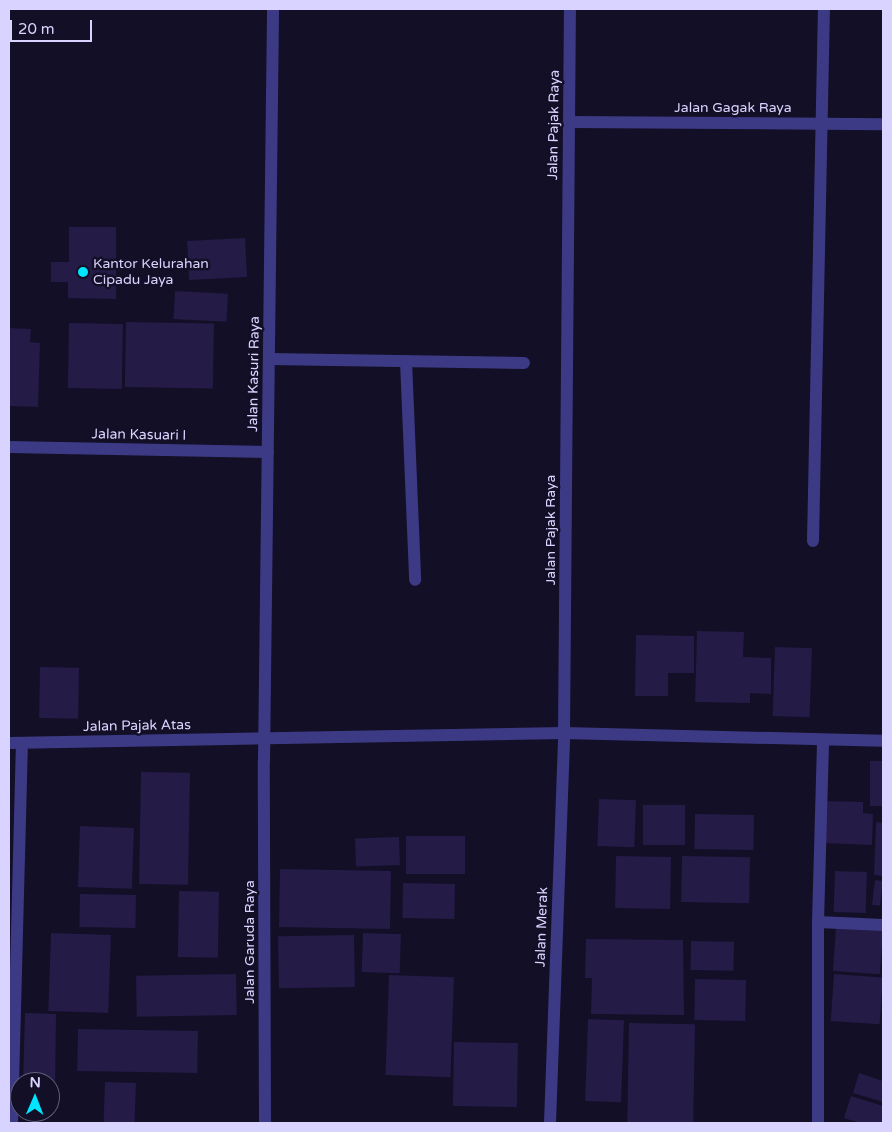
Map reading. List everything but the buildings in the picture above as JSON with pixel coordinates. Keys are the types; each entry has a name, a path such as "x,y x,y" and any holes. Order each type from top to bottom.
{"street":[{"name":"Jalan Kasuri Raya","path":"265,740 273,9"},
{"name":"Jalan Pajak Raya","path":"564,733 570,9"},
{"path":"812,541 824,9"},
{"name":"Jalan Gagak Raya","path":"569,122 883,124"},
{"path":"269,360 524,363"},
{"path":"406,361 416,580"},
{"name":"Jalan Kasuari I","path":"9,447 268,452"},
{"path":"564,733 883,741"},
{"name":"Jalan Pajak Atas","path":"15,743 265,740 564,733"},
{"name":"Jalan Merak","path":"550,1123 564,733"},
{"name":"Jalan Garuda Raya","path":"265,740 265,1123"},
{"path":"818,1123 818,922 823,740"},
{"path":"11,1072 15,743"},
{"path":"818,922 883,925"}],"place":[{"name":"Kantor Kelurahan Cipadu Jaya","path":"83,272"}]}
